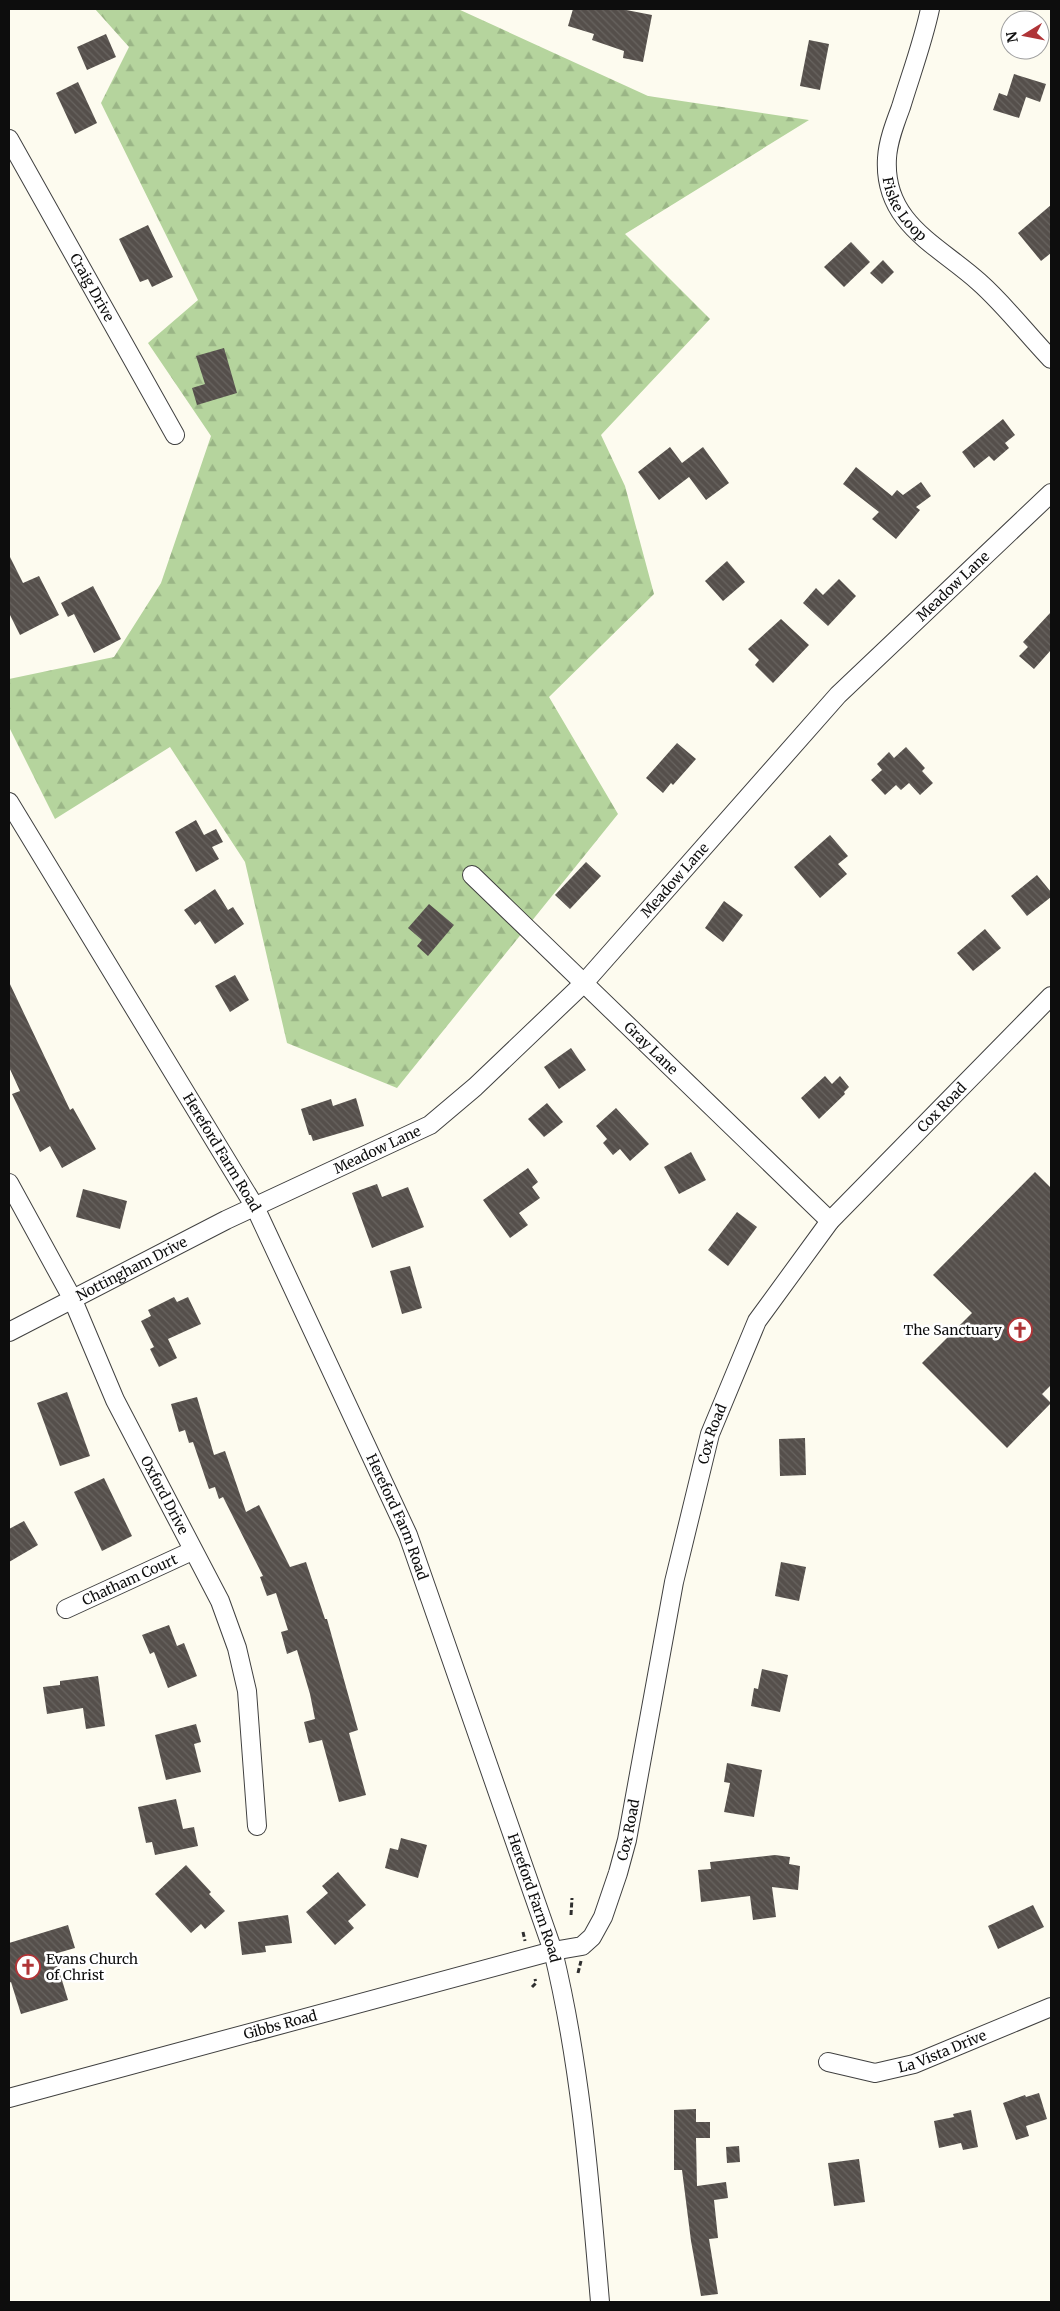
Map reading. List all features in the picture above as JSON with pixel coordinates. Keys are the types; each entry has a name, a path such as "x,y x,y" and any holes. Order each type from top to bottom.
{"street":[{"name":"Fiske Loop","path":"930,9 924,34 890,140 887,156 887,182 905,221 936,250 979,282 1051,359"},
{"name":"Craig Drive","path":"9,139 175,436"},
{"name":"Meadow Lane","path":"255,1207 430,1125 476,1087 584,984 838,695 1051,493"},
{"name":"Hereford Farm Road","path":"9,802 255,1207 408,1535 553,1951 563,1990 585,2129 600,2302"},
{"name":"Gray Lane","path":"472,875 830,1221"},
{"name":"Cox Road","path":"553,1951 582,1946 592,1937 603,1917 618,1873 627,1840 674,1582 710,1434 757,1322 830,1221 1051,996"},
{"name":"Oxford Drive","path":"9,1183 72,1298 114,1400 220,1601 238,1648 247,1691 257,1826"},
{"name":"Nottingham Drive","path":"9,1332 72,1298 255,1207"},
{"name":"Chatham Court","path":"66,1609 192,1551"},
{"name":"Gibbs Road","path":"9,2098 553,1951"},
{"name":"La Vista Drive","path":"828,2062 875,2073 914,2064 1051,2007"}],"path":[{"path":"571,1916 572,1898"},
{"path":"523,1932 526,1942"},
{"path":"578,1973 582,1966 581,1959"},
{"path":"535,1978 536,1983"},
{"path":"532,1987 542,1981"}],"green space":[{"path":"95,9 458,9 648,96 809,120 625,234 710,319 601,435 625,486 654,594 549,697 618,814 397,1088 287,1043 245,862 170,747 55,819 9,727 9,679 114,657 161,583 211,436 148,343 198,300 101,103 129,47"}],"building":[{"path":"573,9 621,9 652,15 643,62 623,58 624,51 592,40 594,34 568,26"},
{"path":"106,34 116,57 87,70 77,47"},
{"path":"809,40 829,44 820,90 800,86"},
{"path":"1014,74 1046,84 1040,102 1026,97 1019,118 993,110 999,93 1007,96"},
{"path":"78,82 97,123 75,134 56,93"},
{"path":"1051,205 1051,253 1041,261 1018,233"},
{"path":"148,225 173,277 152,287 148,279 140,282 119,239"},
{"path":"851,242 870,262 844,287 824,267"},
{"path":"883,260 894,272 882,284 870,273"},
{"path":"224,348 237,393 197,405 192,388 205,384 196,356"},
{"path":"1003,419 1015,435 1005,443 1009,448 994,461 989,456 974,468 962,452"},
{"path":"670,447 682,463 703,447 729,483 706,500 689,477 659,500 638,472"},
{"path":"856,467 892,496 897,490 903,495 921,482 931,496 916,507 920,510 896,539 872,519 879,512 843,484"},
{"path":"9,555 23,583 39,576 59,615 20,635 9,613"},
{"path":"727,561 745,582 723,601 705,581"},
{"path":"839,579 856,596 828,626 803,603 816,588 823,595"},
{"path":"93,586 121,639 94,653 74,614 68,617 61,603"},
{"path":"1051,612 1051,650 1034,669 1019,656 1028,647 1023,642"},
{"path":"781,619 809,645 773,683 755,665 759,660 748,649"},
{"path":"677,743 696,759 673,785 671,783 663,793 646,778"},
{"path":"906,747 925,768 922,771 933,783 920,795 909,783 901,790 896,785 885,795 871,780 882,770 877,764 889,752 894,758"},
{"path":"196,820 204,835 216,829 223,842 212,847 219,859 196,872 175,832"},
{"path":"830,835 848,856 838,864 847,874 820,898 794,867"},
{"path":"586,862 601,876 570,909 555,895"},
{"path":"1037,875 1051,892 1051,897 1027,916 1011,896"},
{"path":"215,889 228,910 233,907 244,924 215,944 200,921 195,925 184,910"},
{"path":"724,901 743,915 723,942 705,928"},
{"path":"429,904 454,925 428,956 417,946 422,940 408,928"},
{"path":"985,929 1001,948 973,971 957,953"},
{"path":"235,975 249,1000 230,1012 215,986"},
{"path":"9,982 70,1110 73,1108 96,1149 62,1168 50,1146 40,1152 12,1094 20,1091 9,1067"},
{"path":"571,1048 586,1070 559,1089 544,1067"},
{"path":"825,1076 832,1084 840,1076 849,1087 844,1092 845,1094 819,1119 801,1098"},
{"path":"356,1098 364,1126 313,1141 311,1135 309,1135 301,1109 331,1099 333,1106"},
{"path":"547,1103 563,1122 544,1137 528,1119"},
{"path":"616,1108 649,1144 630,1161 620,1149 613,1155 603,1143 607,1139 596,1126"},
{"path":"691,1152 706,1180 679,1194 664,1167"},
{"path":"528,1168 538,1182 532,1187 540,1198 519,1213 528,1225 510,1238 483,1200"},
{"name":"The Sanctuary","path":"1035,1172 1051,1188 1051,1385 1042,1394 1051,1403 1007,1448 922,1363 972,1313 933,1275"},
{"path":"377,1184 382,1197 408,1187 424,1227 372,1248 352,1193"},
{"path":"83,1189 127,1201 120,1229 76,1217"},
{"path":"737,1212 757,1227 728,1266 708,1250"},
{"path":"410,1266 422,1308 402,1314 390,1271"},
{"path":"174,1297 177,1302 188,1297 201,1324 168,1339 177,1358 159,1367 150,1349 154,1347 141,1321 151,1316 148,1310"},
{"path":"67,1392 90,1456 60,1466 37,1403"},
{"path":"197,1397 214,1455 225,1451 246,1512 259,1505 290,1567 306,1562 325,1619 327,1619 358,1730 349,1733 366,1795 339,1802 322,1740 309,1743 304,1722 315,1719 310,1694 297,1650 287,1654 281,1632 288,1630 276,1593 267,1596 260,1577 263,1576 223,1497 219,1499 215,1487 209,1489 193,1442 189,1443 185,1430 179,1432 171,1404"},
{"path":"805,1438 806,1475 780,1476 779,1439"},
{"path":"104,1478 132,1536 102,1551 74,1492"},
{"path":"24,1521 38,1545 9,1562 9,1529"},
{"path":"781,1562 806,1567 799,1601 775,1596"},
{"path":"169,1625 177,1646 184,1643 197,1676 168,1688 154,1652 150,1654 142,1635"},
{"path":"762,1669 788,1675 780,1712 751,1706 754,1688 758,1689"},
{"path":"98,1676 105,1726 86,1729 83,1708 47,1714 43,1687 60,1685 60,1681"},
{"path":"196,1724 201,1742 194,1744 201,1772 166,1780 155,1735"},
{"path":"727,1763 762,1770 754,1817 724,1812 730,1783 724,1782"},
{"path":"176,1799 183,1829 194,1827 198,1846 155,1855 152,1842 146,1843 138,1807"},
{"path":"401,1838 427,1845 418,1878 385,1868 390,1848 398,1850"},
{"path":"775,1855 790,1857 789,1864 800,1866 798,1890 772,1887 776,1917 753,1920 750,1896 701,1902 698,1870 711,1869 710,1862"},
{"path":"186,1865 211,1892 209,1894 225,1911 205,1929 201,1924 191,1933 155,1894"},
{"path":"338,1872 366,1905 348,1921 354,1928 335,1945 306,1912 328,1893 322,1886"},
{"path":"1033,1905 1044,1927 998,1949 988,1926"},
{"path":"288,1915 292,1943 265,1946 266,1952 242,1955 238,1922"},
{"name":"Evans Church of Christ","path":"68,1925 75,1948 54,1954 68,2000 21,2014 11,1982 9,1983 9,1943"},
{"path":"1039,2093 1047,2119 1026,2126 1029,2136 1016,2140 1003,2103 1025,2095 1026,2097"},
{"path":"696,2109 696,2122 710,2122 710,2138 696,2138 697,2186 726,2182 728,2198 714,2200 718,2238 709,2239 718,2294 701,2296 691,2241 682,2170 674,2170 674,2110"},
{"path":"971,2110 978,2147 963,2150 961,2143 939,2148 934,2121 954,2117 953,2114"},
{"path":"739,2146 740,2162 727,2163 726,2147"},
{"path":"859,2159 865,2202 834,2206 828,2163"}],"place":[{"name":"The Sanctuary","path":"1020,1330"},
{"name":"Evans Church of Christ","path":"28,1967"}]}
